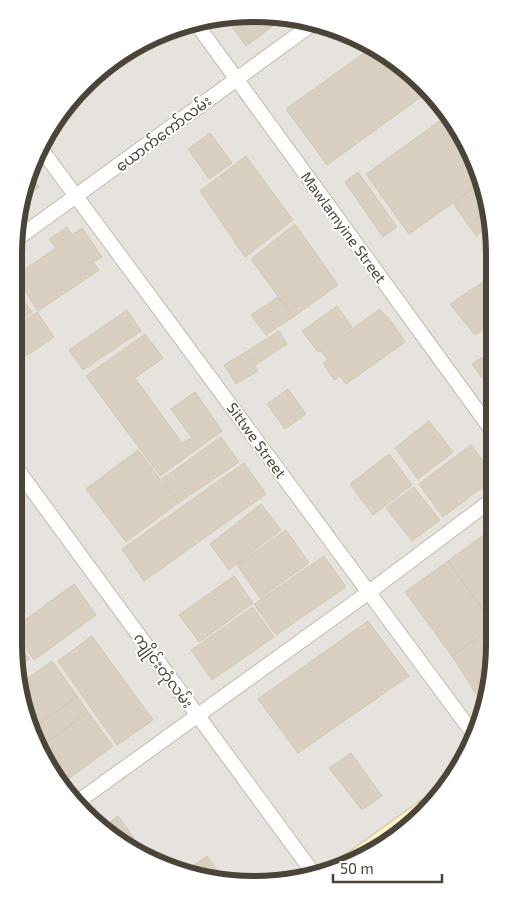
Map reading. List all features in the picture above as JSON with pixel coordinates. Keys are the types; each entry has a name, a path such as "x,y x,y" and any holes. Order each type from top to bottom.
{"street":[{"name":"ယောက်ကော်လမ်း","path":"23,234 305,28"},
{"name":"Mawlamyine Street","path":"200,29 486,422"},
{"name":"Sittwe Street","path":"45,154 470,729"},
{"name":"ကျိုင်းတုံလမ်း","path":"22,476 311,870"},
{"path":"81,799 369,592 486,504"}],"shaded area":[{"path":"254,22 284,24 314,30 356,46 395,70 418,90 438,113 468,165 478,194 484,224 486,254 486,645 484,675 478,705 462,747 438,786 418,809 395,829 356,853 314,869 284,875 224,875 194,869 152,853 113,829 90,809 62,774 40,734 30,705 23,660 22,254 24,224 30,194 46,152 70,113 90,90 113,70 152,46 194,30 224,24"}],"building":[{"path":"254,22 276,23 246,46 230,24"},
{"path":"366,52 395,70 423,95 327,165 286,109"},
{"path":"442,119 462,152 475,187 409,234 366,174"},
{"path":"210,133 232,163 209,179 188,149"},
{"path":"246,156 293,220 245,257 200,191"},
{"path":"358,172 397,227 383,237 345,182"},
{"path":"35,181 39,187 30,193"},
{"path":"476,188 484,230 476,236 453,203"},
{"path":"295,224 338,285 293,317 251,259"},
{"path":"67,227 72,235 82,228 102,257 93,262 99,270 38,311 22,287 22,271 56,248 49,239"},
{"path":"486,280 486,328 475,335 450,304"},
{"path":"278,297 293,317 266,335 251,315"},
{"path":"22,298 32,312 22,319"},
{"path":"337,306 352,327 318,352 302,331"},
{"path":"380,309 405,342 346,384 340,376 334,380 323,363 328,360 321,351"},
{"path":"127,310 141,331 83,370 69,350"},
{"path":"37,312 54,337 22,359 22,322"},
{"path":"279,331 287,344 254,366 246,352"},
{"path":"145,334 163,358 135,378 182,443 192,438 171,409 195,392 222,431 160,476 86,376"},
{"path":"246,352 258,371 236,384 224,365"},
{"path":"486,355 486,375 482,378 472,364"},
{"path":"288,389 306,414 285,429 267,404"},
{"path":"429,421 453,452 418,479 395,448"},
{"path":"221,437 239,462 178,503 162,479"},
{"path":"471,445 486,465 486,484 443,517 419,484"},
{"path":"138,450 178,503 126,542 86,489"},
{"path":"389,454 412,485 373,515 350,484"},
{"path":"244,463 266,494 144,581 122,549"},
{"path":"414,487 440,520 412,541 386,508"},
{"path":"261,504 281,530 229,570 210,544"},
{"path":"286,530 309,563 260,598 237,565"},
{"path":"486,533 486,614 448,561"},
{"path":"324,556 346,587 276,635 254,604"},
{"path":"448,561 486,614 486,631 452,656 405,592"},
{"path":"234,576 253,603 199,642 179,615"},
{"path":"74,584 96,615 34,660 22,643 22,622"},
{"path":"253,607 274,637 212,680 191,650"},
{"path":"368,621 409,676 298,753 258,699"},
{"path":"486,631 484,675 481,691 476,694 452,656"},
{"path":"92,636 153,720 117,745 58,661"},
{"path":"22,650 29,659 23,663"},
{"path":"52,661 77,696 37,725 30,705 25,680"},
{"path":"77,696 88,712 44,744 37,725"},
{"path":"88,712 113,746 66,780 44,744"},
{"path":"351,753 382,796 362,810 329,768"},
{"path":"118,816 134,838 131,840 107,824"},
{"path":"207,856 220,874 194,869 191,868"}]}
